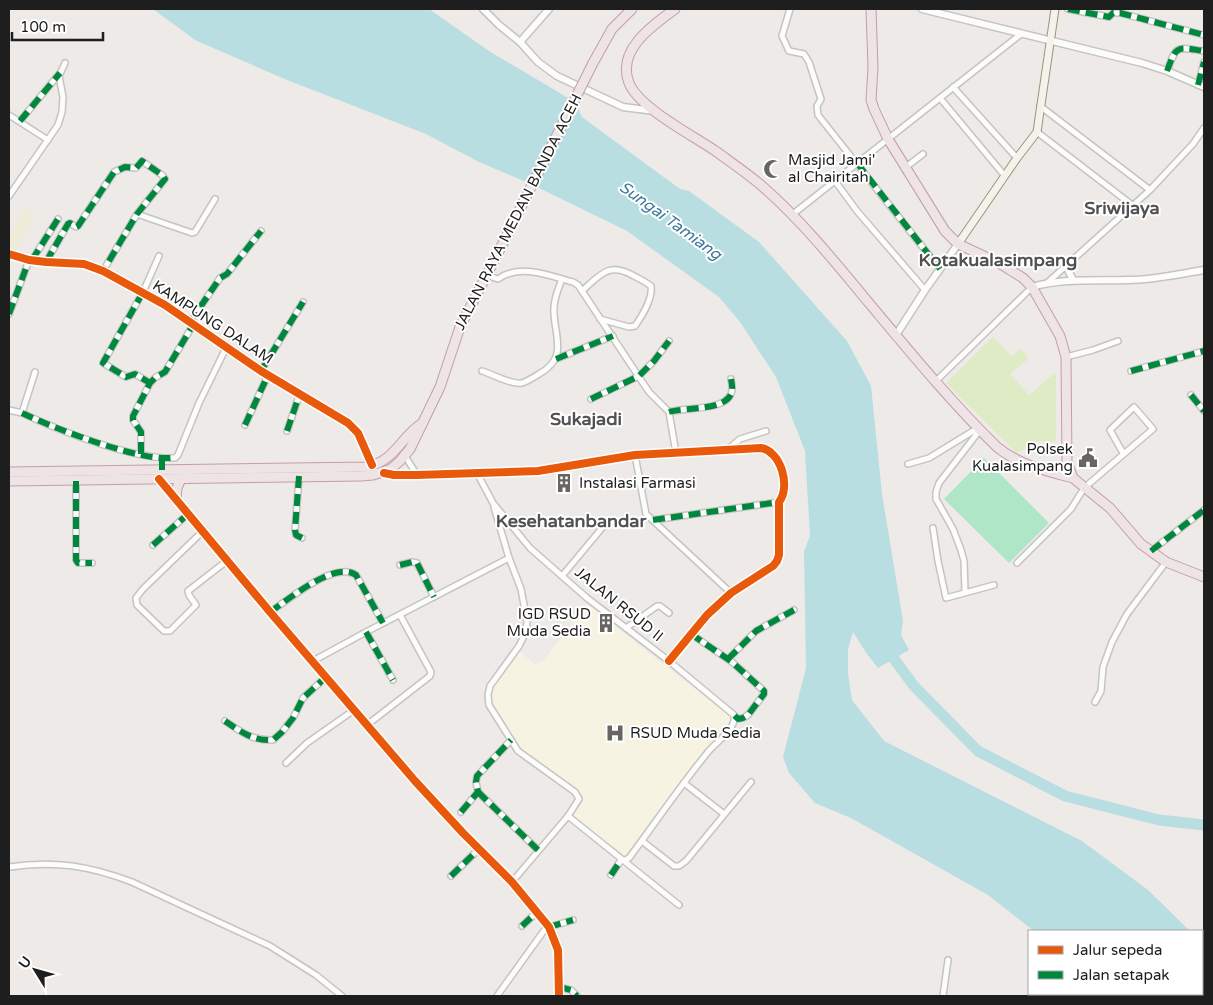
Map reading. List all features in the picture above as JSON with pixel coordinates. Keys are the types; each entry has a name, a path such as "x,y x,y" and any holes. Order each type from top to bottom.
{"highway":[{"name":"JALAN RAYA MEDAN BANDA ACEH","path":"9,472 361,476 384,472 397,465 416,439 440,387 460,326 593,63 612,29 632,9"},
{"path":"675,9 645,32 631,51 627,74 631,87 641,100 740,169 793,214 831,256 936,381 979,429 1009,457 1032,467 1073,478 1110,508 1142,544 1151,551 1166,562 1204,577"},
{"path":"871,9 873,68 871,100 888,139 941,226 958,244 999,263 1023,278 1032,287 1060,336 1066,357 1067,462 1073,478"},
{"name":"JALAN RAYA MEDAN BANDA ACEH","path":"9,481 76,481 160,475 181,479 372,465 380,463 390,456 422,424"},
{"path":"1055,473 1067,462"},
{"path":"176,499 177,488 181,479"}],"main road":[{"path":"958,244 1004,176 1037,132 1055,9"}],"street":[{"path":"482,9 520,42 538,62 562,78 623,107 656,111"},
{"path":"520,42 549,9"},
{"path":"790,9 782,36 789,51 802,53 807,58 821,99 817,106 818,115 940,269"},
{"path":"922,9 1142,63 1167,71 1201,86 1204,63"},
{"path":"1068,9 1109,18 1112,13 1120,13 1204,35"},
{"path":"793,214 1021,34"},
{"path":"1167,71 1177,49 1204,51"},
{"path":"20,121 60,73 66,63"},
{"path":"9,196 55,130 62,112 63,97 59,78 60,73"},
{"path":"953,87 1017,158"},
{"path":"940,98 1004,176"},
{"path":"1040,106 1150,190"},
{"path":"9,115 48,140"},
{"path":"1047,283 1150,190 1193,144 1204,128"},
{"path":"1037,132 1132,205"},
{"path":"906,167 923,154"},
{"path":"46,262 68,224 78,226 114,172 124,167 136,168 141,161 165,178 137,214 103,271"},
{"path":"835,181 857,211 925,290"},
{"path":"137,214 192,233 195,232 216,198"},
{"path":"9,314 30,260 58,219"},
{"path":"141,454 141,432 133,417 150,383 156,377 164,374 220,278 227,274 261,231"},
{"path":"896,335 958,244"},
{"name":"KAMPUNG DALAM","path":"9,254 30,260 84,264 103,271 143,292 261,371 353,427 372,465"},
{"path":"150,383 135,374 126,376 103,363 143,292 159,256"},
{"path":"1072,260 1068,270 1073,280"},
{"path":"582,291 601,274 616,268 628,272 651,286 652,292 635,326 629,327 600,319"},
{"path":"936,381 1032,287 1073,280 1130,280 1204,270"},
{"path":"486,275 498,279 510,272 530,271 578,285 653,397 669,412 676,453"},
{"path":"482,371 518,383 525,382 548,369 556,358 559,344 554,312 555,299 562,279"},
{"path":"261,371 303,302"},
{"path":"556,358 612,336"},
{"path":"591,399 639,376 654,361 669,341"},
{"path":"1066,357 1118,341"},
{"path":"9,410 111,446 162,458 174,458 178,455 199,403 226,348"},
{"path":"1131,371 1204,351"},
{"path":"22,413 35,372"},
{"path":"246,425 268,375"},
{"path":"669,412 722,404 732,392 732,378"},
{"path":"287,431 300,394"},
{"path":"1191,395 1204,412"},
{"path":"1017,563 1071,509 1084,488 1153,428 1134,407 1110,430 1123,453"},
{"path":"908,464 929,458 979,429"},
{"path":"965,592 964,561 961,550 953,529 936,499 936,492 939,483 979,429"},
{"path":"727,450 740,440 766,431"},
{"path":"384,472 394,475 417,475 538,471 635,455 761,448 772,451 779,462 784,477 781,500 779,502 777,561 773,566 731,593 707,615 669,661"},
{"path":"635,455 646,512 731,593"},
{"path":"405,456 417,475"},
{"path":"162,458 160,475 188,514 416,781 512,882 548,926 558,950 559,996"},
{"name":"JALAN RSUD II","path":"478,473 493,503 523,541 587,598 669,661 734,715"},
{"path":"299,476 295,533 302,538"},
{"path":"76,481 76,560 78,563 92,563"},
{"path":"654,520 779,502"},
{"path":"493,503 527,613 526,632 519,646 492,682 488,695 490,705 518,751 578,796 579,801 512,882"},
{"path":"1151,551 1204,510"},
{"path":"153,545 188,514"},
{"path":"562,576 607,522"},
{"path":"933,528 945,596 948,598 994,584"},
{"path":"203,531 143,589 136,598 137,605 164,631 170,631 196,605 188,591 228,560"},
{"path":"313,661 509,558"},
{"path":"400,565 412,562 417,563 434,597"},
{"path":"1095,702 1101,692 1103,667 1112,642 1127,614 1166,562"},
{"path":"270,612 314,582 329,575 349,571 356,575 383,623"},
{"path":"626,628 657,606 660,606 669,613"},
{"path":"728,659 756,631 794,610"},
{"path":"367,724 430,676 431,672 400,615"},
{"path":"366,632 393,680"},
{"path":"692,634 728,659 765,693 745,717 738,719 734,715"},
{"path":"225,721 248,737 273,740 293,718 303,698 326,677"},
{"path":"286,762 307,743 354,710"},
{"path":"611,874 621,860 629,858 708,752 732,727 735,721 734,715"},
{"path":"511,740 477,776 478,792 538,850"},
{"path":"642,841 674,866 679,866 686,861 751,782"},
{"path":"684,783 724,814"},
{"path":"461,812 478,792"},
{"path":"568,816 679,905"},
{"path":"451,876 479,849"},
{"path":"9,867 25,864 50,864 82,867 108,873 132,882 270,946 316,975 342,996"},
{"path":"522,926 537,912"},
{"path":"497,996 548,926 572,920"},
{"path":"943,996 948,960"},
{"path":"560,987 571,990 577,996"}],"shaded area":[{"path":"26,208 35,215 15,252 9,250 9,235"},
{"name":"RSUD Muda Sedia","path":"587,604 732,718 627,857 571,816 583,796 519,748 491,703 491,691 520,652 535,665 544,660"}],"green space":[{"path":"993,337 1012,356 1021,349 1029,358 1010,374 1029,395 1056,372 1056,442 1040,441 1017,453 946,383"},
{"path":"984,458 1049,523 1009,563 944,499"}],"water":[{"name":"Sungai Tamiang","path":"153,9 429,9 489,51 575,102 582,117 680,189 689,191 759,242 847,341 871,386 882,494 903,621 901,635 909,650 878,668 853,632 848,649 848,674 852,700 884,741 1082,841 1148,890 1189,930 1033,930 988,895 851,818 815,803 789,773 783,757 806,668 804,551 810,536 805,451 776,377 740,322 719,297 627,231 533,185 479,162 426,134 287,80 195,40"},
{"path":"1203,945 1204,947 1204,996 1096,996 1203,995"}],"waterway":[{"path":"886,648 914,686 978,751 1065,796 1159,820 1204,825"}],"marked path":[{"path":"1068,9 1109,17 1113,13 1120,13 1204,35"},
{"path":"1167,71 1173,56 1179,49 1204,51"},
{"path":"1198,85 1204,62"},
{"path":"20,121 60,73"},
{"path":"46,262 68,224 78,226 114,172 125,167 136,168 142,161 165,179 137,214 103,271"},
{"path":"857,163 940,269"},
{"path":"32,260 58,219"},
{"path":"190,322 220,278 227,274 261,231"},
{"path":"9,314 29,260"},
{"path":"143,292 103,363 126,377 135,374 150,383"},
{"path":"261,371 303,302"},
{"path":"141,454 141,432 133,420 133,416 150,383 165,372 193,325"},
{"path":"556,359 613,336"},
{"path":"591,399 639,376 654,361 669,341"},
{"path":"1131,371 1204,351"},
{"path":"245,425 268,375"},
{"path":"669,412 703,408 721,403 731,394 731,379"},
{"path":"287,431 300,393"},
{"path":"1191,395 1204,411"},
{"path":"22,413 54,427 122,450 162,458 176,457"},
{"path":"162,458 162,470"},
{"path":"299,476 295,530 296,535 302,538"},
{"path":"76,481 76,560 78,563 92,563"},
{"path":"653,520 779,502"},
{"path":"1151,551 1204,510"},
{"path":"153,545 188,514"},
{"path":"400,565 412,562 417,563 434,597"},
{"path":"270,612 312,583 336,573 347,572 356,575 383,623"},
{"path":"728,659 756,631 794,610"},
{"path":"366,632 393,680"},
{"path":"691,634 732,662 764,691 764,694 748,715 738,719 734,715"},
{"path":"225,721 253,737 273,740 293,718 303,698 326,677"},
{"path":"461,812 478,792 477,776 511,740"},
{"path":"478,792 538,850"},
{"path":"451,876 479,849"},
{"path":"611,875 621,860"},
{"path":"522,926 537,912"},
{"path":"549,927 573,920"},
{"path":"559,987 571,990 577,996"}],"cycle path":[{"path":"9,254 29,260 84,264 103,271 165,305 261,371 348,423 358,433 372,465"},
{"path":"384,473 417,475 538,471 635,455 761,448 768,451 779,462 784,479 784,488 779,502 779,555 777,561 773,566 731,593 707,615 669,661"},
{"path":"159,479 415,781 512,882 549,927 558,950 559,996"}],"place":[{"name":"Masjid Jami' al Chairitah","path":"773,169"},
{"name":"Polsek Kualasimpang","path":"1088,458"},
{"name":"Instalasi Farmasi","path":"564,483"},
{"name":"IGD RSUD Muda Sedia","path":"606,623"},
{"name":"RSUD Muda Sedia","path":"615,733"}],"district":[{"name":"Sriwijaya","path":"1122,208"},
{"name":"Kotakualasimpang","path":"998,260"},
{"name":"Sukajadi","path":"586,419"},
{"name":"Kesehatanbandar","path":"571,521"}]}
